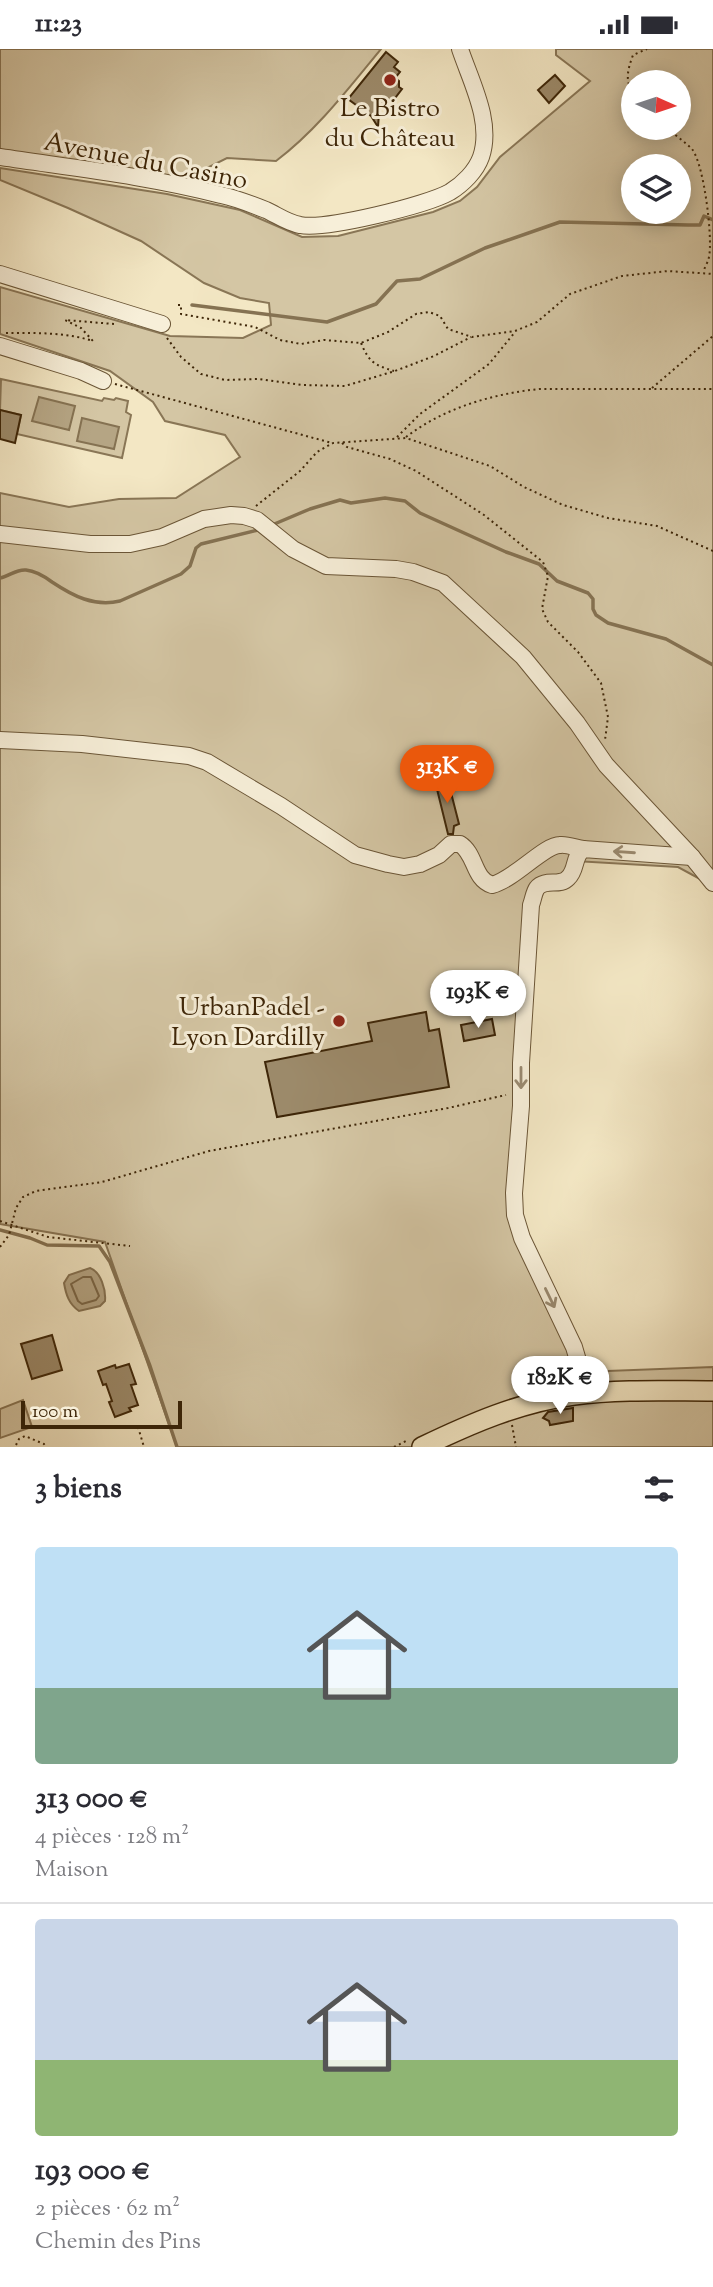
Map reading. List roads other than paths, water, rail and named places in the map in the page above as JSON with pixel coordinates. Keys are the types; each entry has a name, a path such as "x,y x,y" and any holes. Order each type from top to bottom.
{"main road":[{"path":"422,1447 510,1410 583,1394 713,1391"}],"street":[{"name":"Avenue du Casino","path":"0,157 121,175 221,195 301,225 373,215 433,200 452,191 469,177 481,158 485,135 481,109 460,49"},
{"path":"0,274 161,324"},
{"path":"0,346 81,371 103,381"},
{"path":"0,534 90,544 130,544 162,537 204,519 232,515 250,517 293,549 326,566 396,569 443,583 523,657 566,708 598,754 713,883"},
{"path":"0,740 82,744 188,756 206,762 281,806 355,855 404,867 420,864 439,855 451,844 460,844 469,852 482,880 492,885 507,880 547,849 559,845 692,857"},
{"path":"583,849 576,855 572,875 564,882 545,883 537,888 531,905 514,1193 515,1215 522,1238 573,1347 579,1364 583,1394"}],"water":[{"path":"39,397 75,406 69,430 32,421"},
{"path":"82,418 119,427 114,449 77,441"},
{"path":"90,1268 102,1282 105,1301 100,1306 79,1311 68,1299 64,1283 69,1275"}],"waterway":[{"path":"192,305 327,322 376,304 397,281 420,279 485,248 560,222 700,225 704,216 713,220"},
{"path":"272,525 340,500 351,503 385,498 405,501 420,513 539,564 557,581 588,593 593,599 596,615 608,623 666,639 713,665"},
{"path":"0,578 22,570 30,571 84,599 101,603 120,601 181,574 190,566 196,548 201,544 262,529"},
{"path":"0,1230 47,1245 99,1246 110,1262 150,1366 177,1447"}],"place":[{"name":"Le Bistro du Château","path":"390,80"},
{"name":"UrbanPadel - Lyon Dardilly","path":"339,1021"}]}
